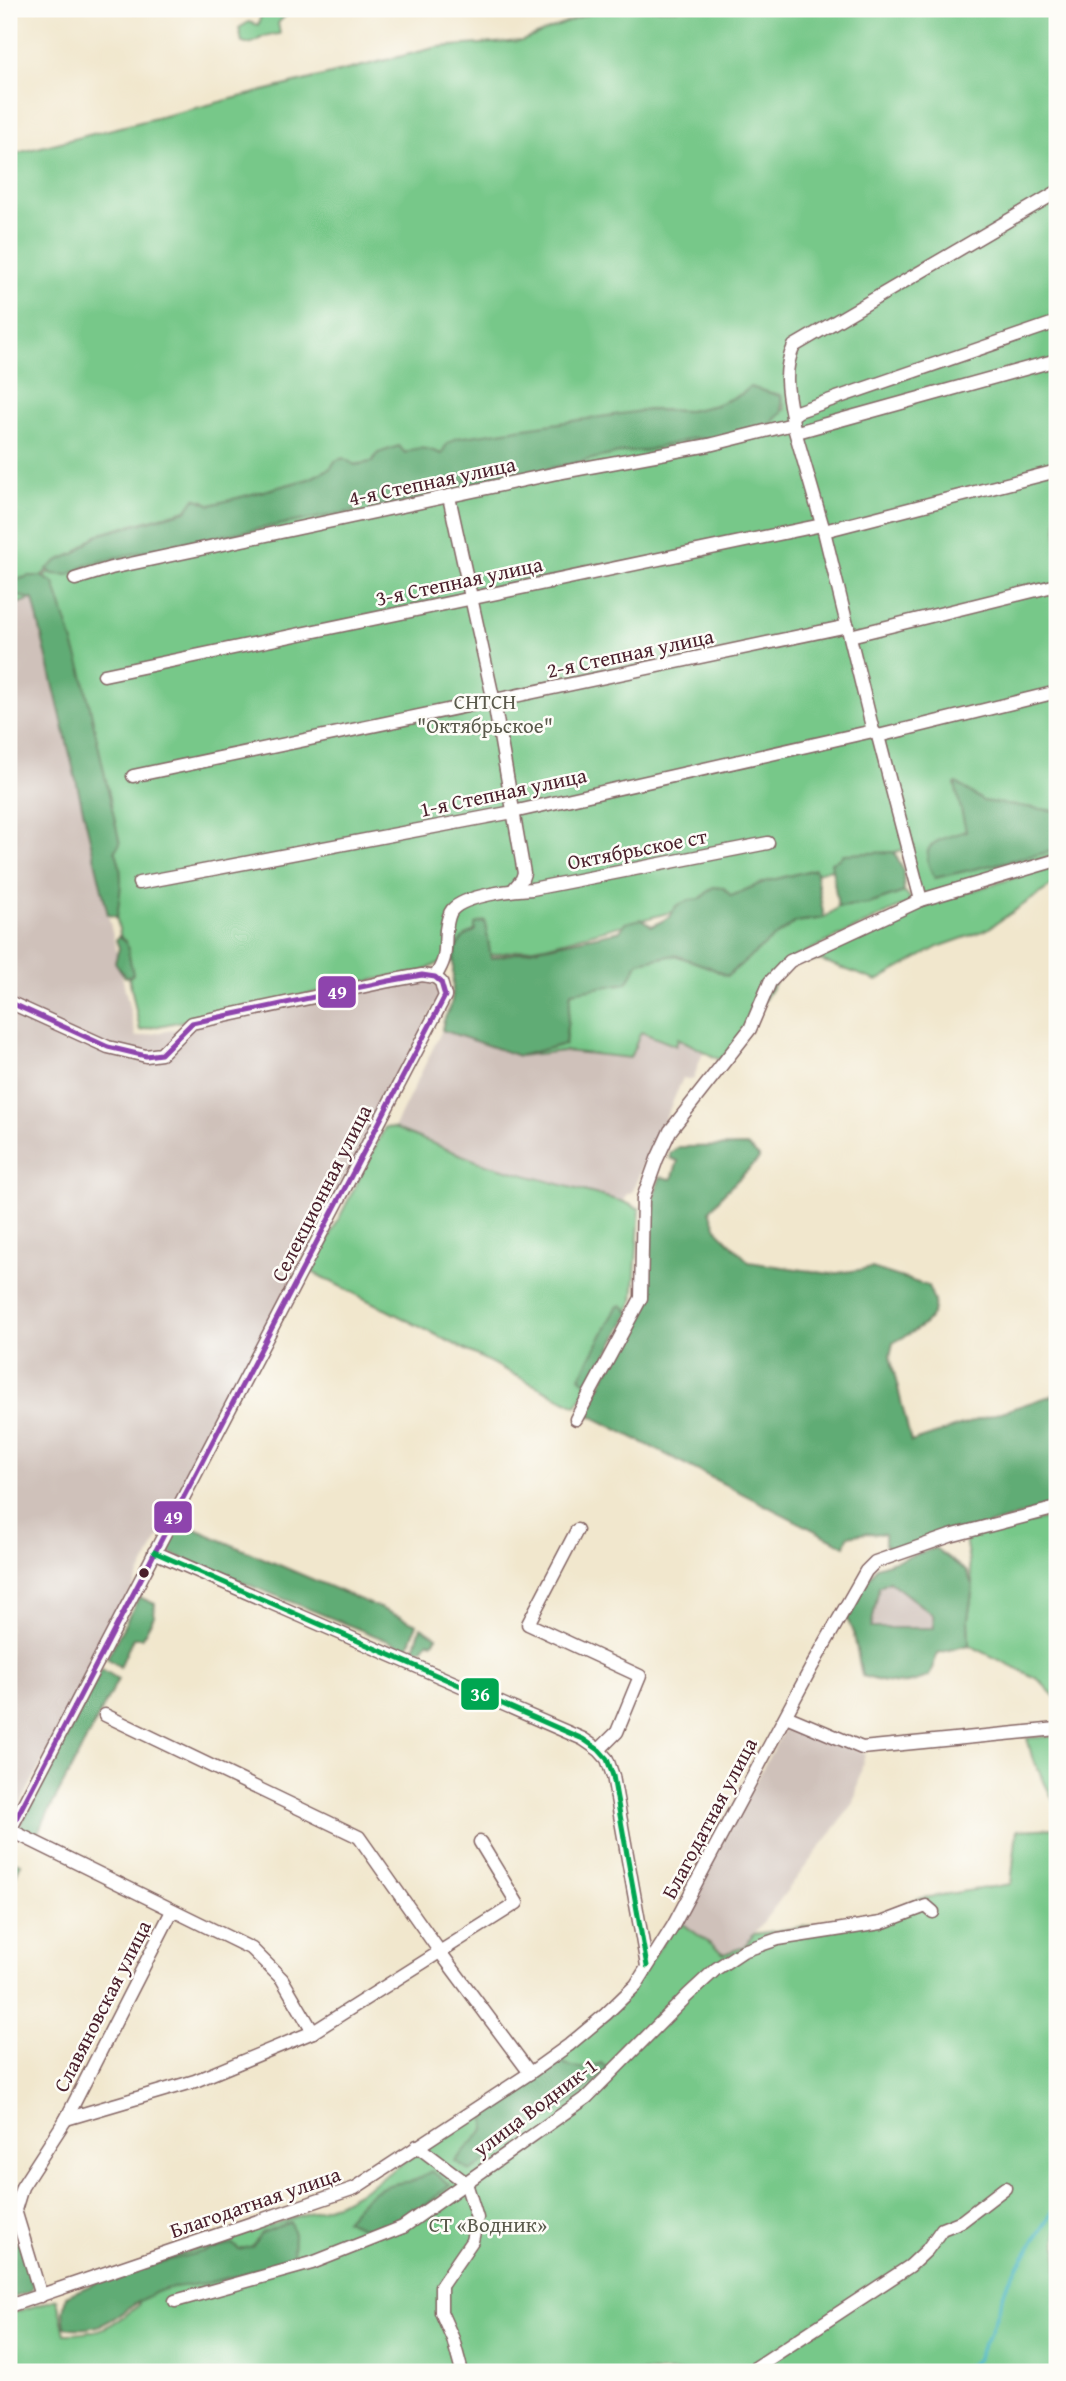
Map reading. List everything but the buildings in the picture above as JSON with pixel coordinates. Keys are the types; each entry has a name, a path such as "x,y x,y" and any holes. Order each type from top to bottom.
{"street":[{"path":"921,900 794,425 786,386 789,356 794,346 1057,192"},
{"path":"794,425 799,411 1057,322"},
{"name":"4-я Степная улица","path":"75,579 111,568 557,473 709,445 1057,360"},
{"name":"3-я Степная улица","path":"104,675 823,528 1057,471"},
{"path":"449,497 494,702 524,873 513,890"},
{"name":"2-я Степная улица","path":"132,776 849,631 1057,585"},
{"name":"1-я Степная улица","path":"139,883 513,811 1057,692"},
{"name":"Октябрьское ст","path":"435,978 446,953 446,929 453,909 459,904 513,890 545,887 768,842"},
{"path":"576,1419 641,1298 643,1198 657,1159 670,1131 750,1028 770,982 790,961 921,900 1057,860"},
{"path":"9,1002 108,1047 146,1056 161,1054 192,1023 388,981 422,975 435,978"},
{"name":"Селекционная улица","path":"9,1831 444,1001 443,985 435,978"},
{"name":"Благодатная улица","path":"9,2306 355,2188 569,2045 636,1985 648,1966 866,1571 875,1562 950,1535 1057,1508"},
{"path":"154,1552 515,1708 583,1739 599,1750 617,1732 640,1676 528,1624 577,1530"},
{"path":"105,1714 359,1837 530,2073"},
{"path":"786,1716 862,1748 1057,1729"},
{"name":"Благодатная улица","path":"599,1750 607,1759 613,1776 648,1966"},
{"name":"Славяновская улица","path":"9,1831 252,1949 282,1979 313,2032"},
{"path":"440,1952 517,1903 480,1842"},
{"name":"улица Водник-1","path":"175,2301 312,2263 403,2227 587,2097 629,2057 659,2023 730,1959 778,1939 881,1923 926,1906 933,1912"},
{"name":"Славяновская улица","path":"41,2296 12,2215 22,2187 66,2119 172,1912"},
{"path":"642,1937 650,1942 664,1939"},
{"name":"Славяновская улица","path":"66,2119 195,2081 313,2032 440,1952"},
{"path":"417,2146 467,2183 477,2218 472,2241 441,2286 441,2312 463,2372"},
{"path":"748,2372 910,2266 927,2250 942,2229 962,2221 1005,2188"}],"shaded area":[{"path":"33,599 136,1037 429,979 442,992 9,1826 9,606"},
{"path":"442,1030 519,1056 564,1051 630,1058 641,1032 675,1045 677,1038 703,1052 693,1080 683,1078 661,1129 648,1151 633,1191 626,1195 624,1202 482,1163 394,1128"},
{"path":"889,1581 934,1615 935,1628 871,1628 879,1587"},
{"path":"788,1722 865,1753 854,1803 744,1947 724,1954 679,1921"}],"green space":[{"path":"263,9 286,11 278,23 280,34 267,35 252,43 242,42 239,28 249,22 258,25"},
{"name":"СНТСН \"Октябрьское\"","path":"600,9 1057,9 1057,854 917,899 902,850 545,946 437,964 422,972 140,1030 45,574 415,483 785,410 781,395 750,388 716,405 689,411 648,410 442,455 427,449 405,453 378,453 372,462 331,468 309,479 211,505 203,500 186,510 97,535 76,553 57,561 41,576 29,576 26,596 33,599 9,606 9,155 438,47 522,41"},
{"path":"750,387 781,396 782,412 769,425 718,440 694,438 644,451 624,452 473,485 459,480 447,480 440,491 387,507 369,503 354,511 176,544 162,550 154,549 89,564 69,575 53,574 47,569 57,561 76,553 97,535 186,511 195,498 211,505 309,479 331,468 335,461 343,458 355,465 372,462 378,453 399,446 405,453 419,448 442,454 446,445 457,438 648,410 689,411 716,405 742,394"},
{"path":"29,576 41,576 54,583 82,671 120,844 115,850 121,875 117,917 108,915 33,599 13,595 13,581"},
{"path":"955,784 983,801 1057,811 1057,850 935,878 929,866 928,850 946,837 966,831"},
{"path":"894,852 903,870 904,892 869,904 838,907 831,862 843,854"},
{"path":"1057,865 1057,878 1051,886 986,930 938,947 877,981 820,960 797,963 924,905"},
{"path":"815,869 824,918 796,922 727,976 675,955 639,962 627,983 571,992 565,1044 519,1056 442,1030 451,1003 456,950 466,936 475,931 475,924 485,921 491,958 620,931 625,923 641,919 652,926 670,917 676,906 689,900 700,899 713,887 724,888 731,896 764,882"},
{"path":"904,892 913,901 789,960 748,1027 720,1060 678,1038 676,1046 641,1032 630,1058 564,1051 519,1056 565,1044 571,992 592,987 639,962 675,955 727,976 796,922 824,918 838,907 869,904"},
{"path":"119,936 126,941 133,974 131,976 125,977 115,962 119,948 116,940"},
{"path":"385,1127 394,1128 482,1163 624,1202 640,1209 633,1302 594,1379 576,1406 312,1272"},
{"path":"747,1146 759,1159 723,1194 710,1211 718,1231 749,1262 831,1274 872,1268 928,1286 934,1302 931,1316 920,1327 893,1343 890,1356 911,1442 1053,1395 1057,1398 1057,1505 899,1551 888,1550 885,1534 848,1536 845,1546 589,1415 587,1411 649,1289 649,1213 660,1177 672,1179 678,1161 670,1158 670,1153 679,1147"},
{"path":"622,1305 630,1313 594,1379 585,1382 580,1377 617,1307"},
{"path":"1057,1516 1057,1699 1038,1679 969,1645 968,1619 973,1587 965,1538"},
{"path":"175,1526 188,1526 417,1624 408,1649 165,1551"},
{"path":"935,1548 967,1572 973,1587 968,1619 969,1645 938,1653 929,1676 920,1680 896,1684 862,1676 854,1635 846,1616 876,1567","holes":["889,1581 933,1615 934,1628 871,1628 879,1587"]},
{"path":"139,1597 155,1604 154,1616 142,1638 133,1638 120,1667 107,1658"},
{"path":"421,1627 437,1637 432,1643 428,1641 422,1649 414,1649"},
{"path":"102,1669 118,1679 35,1838 18,1829"},
{"path":"1057,1736 1057,1808 1032,1757 1027,1738"},
{"name":"СТ «Водник»","path":"1057,1828 1057,2372 9,2372 9,2314 57,2299 65,2334 97,2330 113,2323 139,2305 134,2269 339,2203 365,2189 553,2061 608,2018 679,1921 724,1954 744,1947 754,1934 877,1916 916,1899 1011,1884 1017,1830"},
{"path":"9,1859 21,1863 9,1890"},
{"path":"559,2060 580,2068 601,2063 608,2069 582,2093 471,2171 455,2161 485,2129 485,2113"},
{"path":"431,2171 450,2184 405,2219 376,2230 345,2220 364,2199 376,2191 389,2185 414,2180"},
{"path":"290,2222 294,2234 293,2258 220,2280 162,2290 94,2327 65,2327 63,2312 66,2296 118,2273 233,2244 239,2250 252,2246 261,2233"},
{"path":"9,2242 22,2244 33,2287 30,2292 9,2299"}],"waterway":[{"path":"959,2372 976,2360 991,2330 1007,2284 1057,2205"}],"transit line":[{"name":"49","path":"9,1002 108,1047 146,1056 161,1054 192,1023 389,981 422,975 435,977 441,982 445,996 9,1832"},
{"name":"36","path":"154,1552 583,1739 599,1750 607,1759 613,1776 647,1966"}]}
